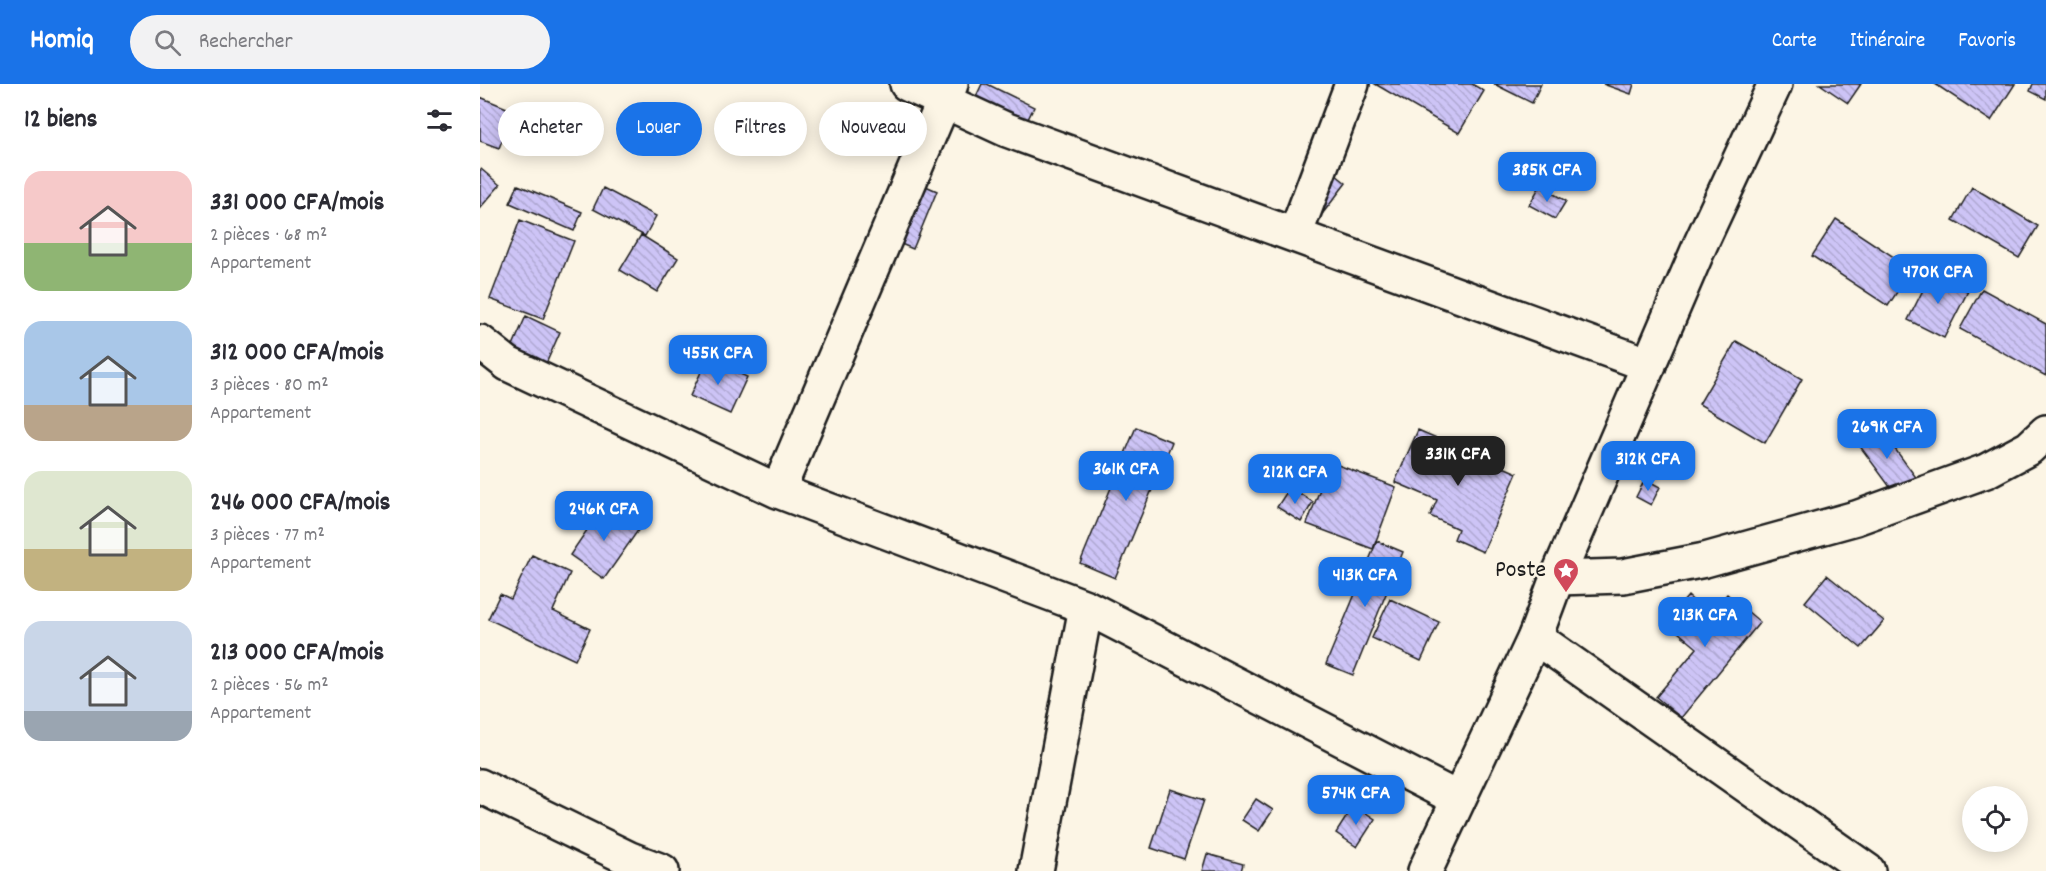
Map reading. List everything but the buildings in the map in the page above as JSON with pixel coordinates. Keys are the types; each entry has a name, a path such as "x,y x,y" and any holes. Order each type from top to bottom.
{"street":[{"path":"907,84 947,93 1007,130 1649,365"},
{"path":"1295,235 1352,84"},
{"path":"1425,871 1535,637 1557,578 1701,243 1775,84"},
{"path":"778,491 947,93"},
{"path":"480,342 508,364 778,491 1086,607 1458,799"},
{"path":"1557,578 1623,576 1705,560 1856,518 1986,471 2030,448 2046,432"},
{"path":"1036,871 1086,607"},
{"path":"1535,637 1868,871"},
{"path":"480,786 627,865 662,871"}],"place":[{"name":"Poste","path":"1566,594"}]}
